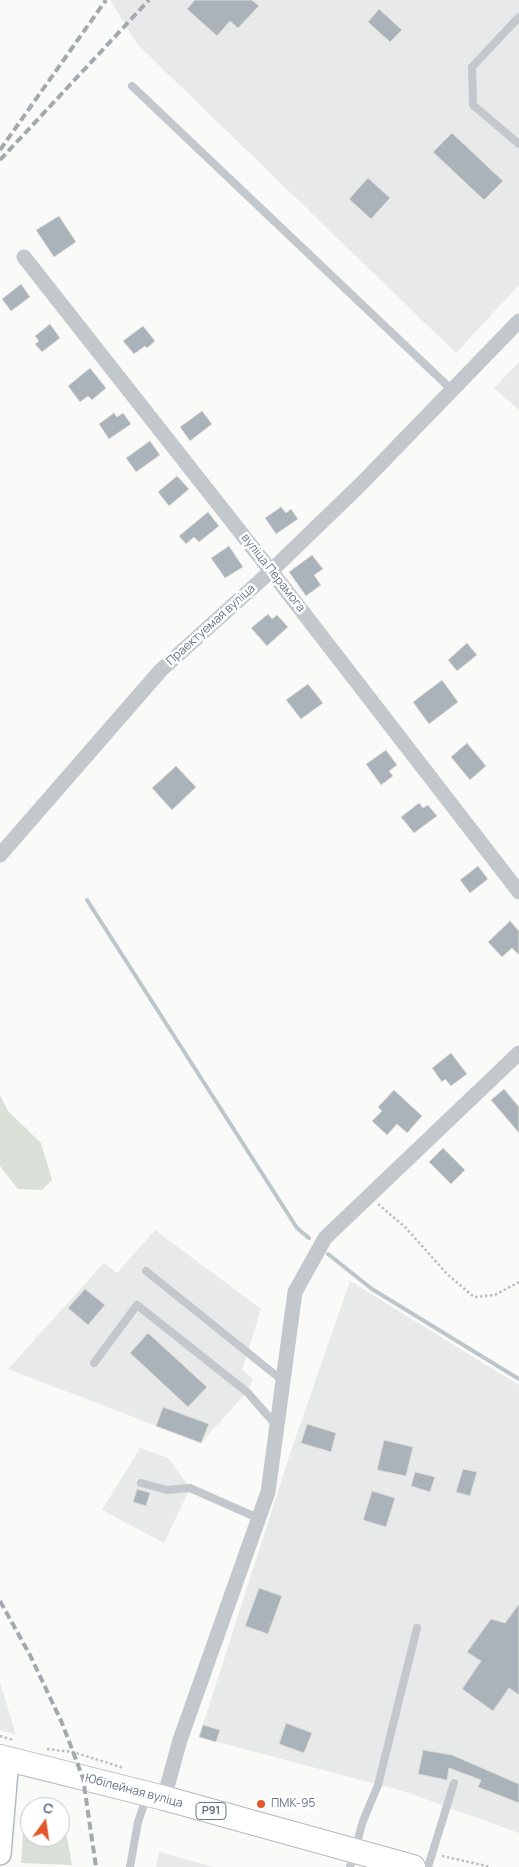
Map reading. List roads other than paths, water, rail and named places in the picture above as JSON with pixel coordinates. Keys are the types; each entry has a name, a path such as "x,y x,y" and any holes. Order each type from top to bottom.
{"main road":[{"name":"Юбілейная вуліца","path":"3,1754 155,1796 353,1859 413,1867"},
{"path":"0,1854 3,1754"}],"street":[{"name":"вуліца Перамога","path":"24,257 271,570 519,892"},
{"name":"Праектуемая вуліца","path":"0,855 161,670 271,570 361,484 519,321"},
{"path":"155,1796 180,1740 268,1492 295,1292 325,1238 519,1053"}],"lane":[{"path":"519,17 472,67 473,105 519,144"},
{"path":"512,24 519,30"},
{"path":"132,86 452,390"},
{"path":"146,1271 283,1381"},
{"path":"94,1363 136,1305 247,1392 277,1426"},
{"path":"141,1483 167,1490 190,1488 260,1519"},
{"path":"353,1859 364,1821 378,1785 403,1677 417,1628"},
{"path":"428,1867 454,1783"},
{"path":"130,1867 138,1822 155,1796"}],"waterway":[{"path":"87,900 297,1228 309,1238"},
{"path":"328,1254 372,1289 519,1379"}],"railway":[{"path":"0,150 106,0"},
{"path":"0,160 149,0"},
{"path":"0,1601 30,1655 62,1723 83,1778 96,1867"}],"place":[{"name":"ПМК-95","path":"261,1804"}]}
